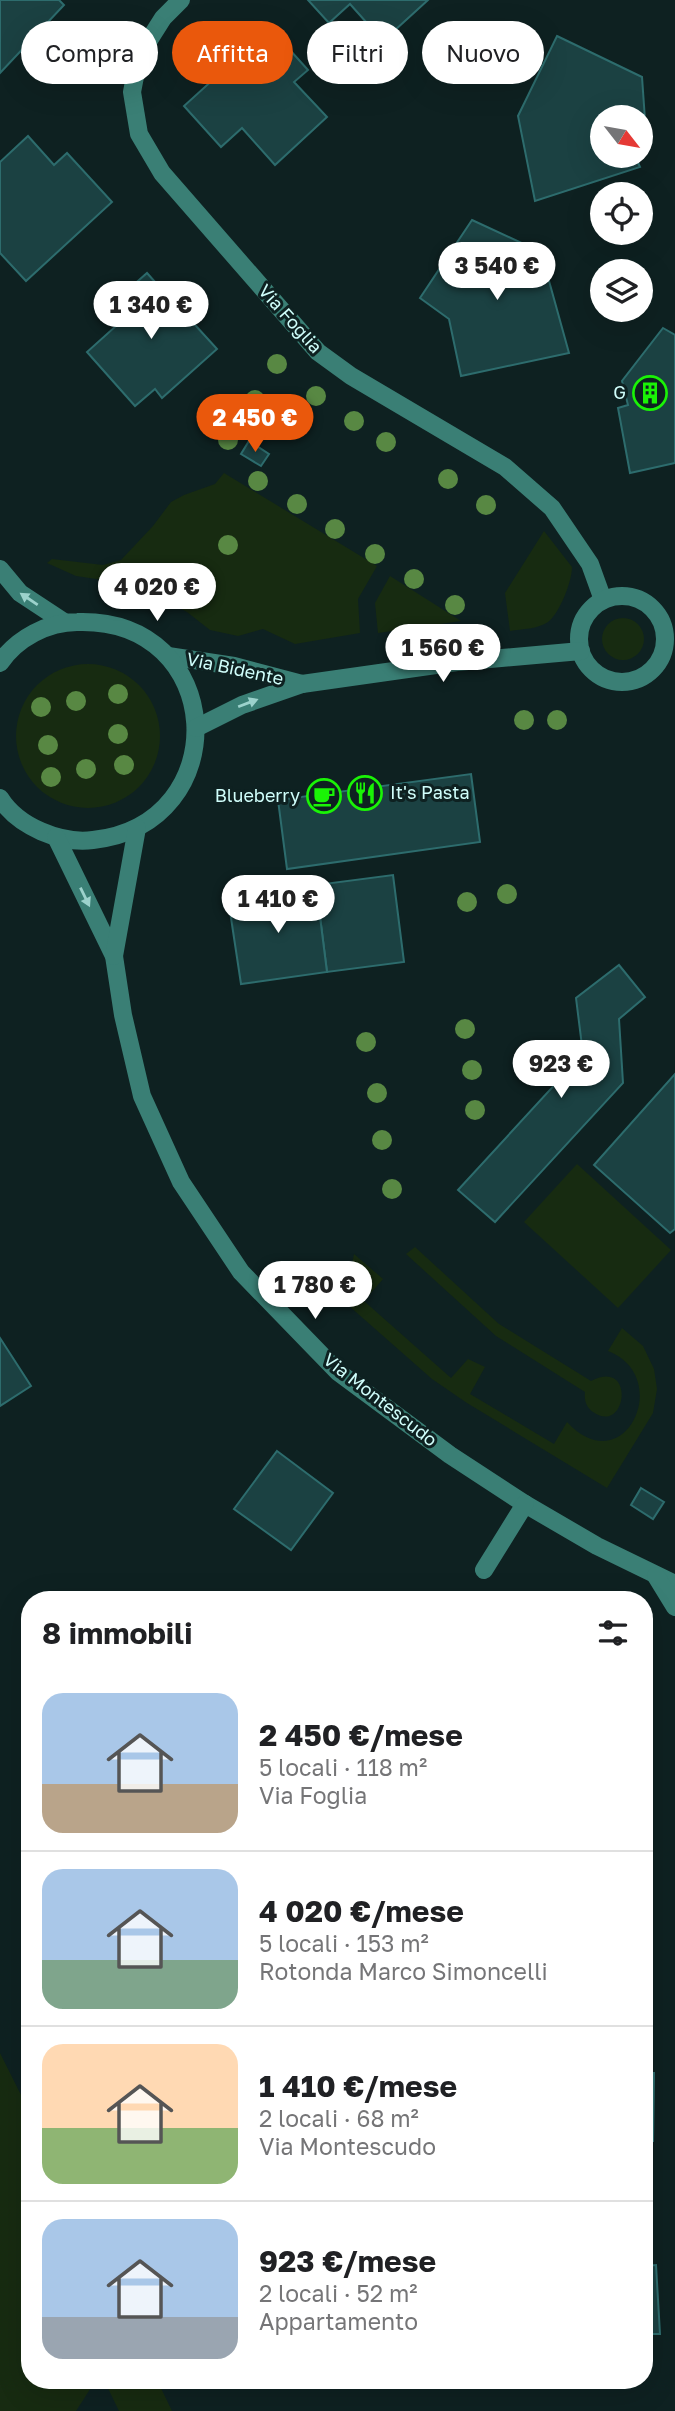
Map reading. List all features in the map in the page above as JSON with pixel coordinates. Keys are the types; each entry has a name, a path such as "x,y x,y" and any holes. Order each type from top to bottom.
{"street":[{"name":"Via Foglia","path":"181,0 163,18 139,56 132,92 139,134 162,173 318,352 351,376 505,467 552,508 590,564 603,600"},
{"path":"0,569 20,593 64,622"},
{"path":"615,596 629,596 652,608 660,618 670,642 656,667 646,676 622,683 608,681 596,674 581,652 579,637 583,622 591,609 603,600 615,596"},
{"path":"1,656 42,629 64,622 102,621 138,632 168,656 183,678 193,702 196,728 193,759 181,787 162,810 137,828 111,838 84,841 56,837 28,825 1,803"},
{"name":"Via Bidente","path":"196,728 242,705 302,684 457,662 581,652"},
{"name":"Via Bidente","path":"168,656 234,667 302,684"},
{"name":"Via Montescudo","path":"114,956 137,828"},
{"name":"Via Montescudo","path":"56,837 114,956 123,1015 142,1096 181,1182 241,1272 338,1372 450,1455 525,1504 597,1546 675,1584"},
{"path":"484,1570 525,1504"},
{"path":"654,1573 675,1607"}],"green space":[{"path":"224,473 377,566 358,599 360,633 295,644 263,629 238,636 210,630 187,612 152,593 110,581 76,576 47,563 52,559 103,565 121,560 171,502 215,484"},
{"path":"544,531 572,567 567,589 548,622 510,631 505,593"},
{"path":"390,576 461,621 378,633 375,603"},
{"path":"623,618 638,624 644,639 638,654 623,660 608,654 602,639 608,624"},
{"path":"88,664 115,670 139,685 154,709 160,736 154,763 139,787 115,802 88,808 61,802 37,787 22,763 16,736 22,709 37,685 61,670"},
{"path":"577,1164 671,1250 618,1308 524,1222"},
{"path":"415,1247 499,1324 591,1381 605,1376 615,1379 622,1396 613,1414 605,1417 593,1412 586,1403 585,1392 496,1336 406,1254"},
{"path":"354,1254 383,1279 364,1301 451,1378 468,1359 485,1367 470,1394 554,1444 567,1422 588,1438 607,1441 623,1434 634,1420 640,1401 638,1382 628,1364 608,1351 622,1328 643,1346 654,1369 657,1389 653,1413 607,1488 432,1379 323,1283 327,1268 350,1275"},
{"path":"0,2053 21,2095 21,2389 90,2389 76,2411 0,2411"},
{"path":"108,2389 161,2389 172,2411 119,2411"}],"building":[{"path":"0,0 59,0 64,5 49,21 21,21 21,51 0,73"},
{"path":"308,0 428,0 405,21 365,21 350,4 331,21 327,21"},
{"path":"557,36 642,77 644,105 590,105 590,168 637,168 535,201 518,116 534,84 544,84 544,63"},
{"path":"293,53 307,69 294,82 327,117 275,165 242,128 221,147 184,106 208,84 293,84"},
{"path":"28,136 54,165 67,153 112,202 26,281 0,253 0,162"},
{"path":"472,220 541,252 569,353 461,376 449,319 420,298"},
{"path":"147,273 164,292 173,284 194,308 186,315 217,349 162,398 155,389 135,406 87,352 116,326 103,312"},
{"name":"G","path":"663,328 675,335 675,463 630,473 618,408 628,405 622,381"},
{"path":"249,441 269,454 261,466 241,454"},
{"path":"471,774 480,842 287,869 278,800"},
{"path":"393,875 404,962 327,972 316,885"},
{"path":"316,885 327,972 241,984 228,898"},
{"path":"619,965 645,997 619,1019 623,1083 495,1222 458,1190 583,1054 576,998"},
{"path":"675,1074 675,1229 670,1233 594,1165"},
{"path":"0,1338 31,1386 0,1406"},
{"path":"277,1451 333,1493 291,1550 234,1509"},
{"path":"641,1488 664,1502 653,1519 631,1505"},
{"path":"653,2073 654,2073 653,2141"},
{"path":"653,2265 656,2265 660,2334 653,2334"}],"place":[{"name":"G","path":"650,393"},
{"name":"It's Pasta","path":"365,793"},
{"name":"Blueberry","path":"324,796"}]}
